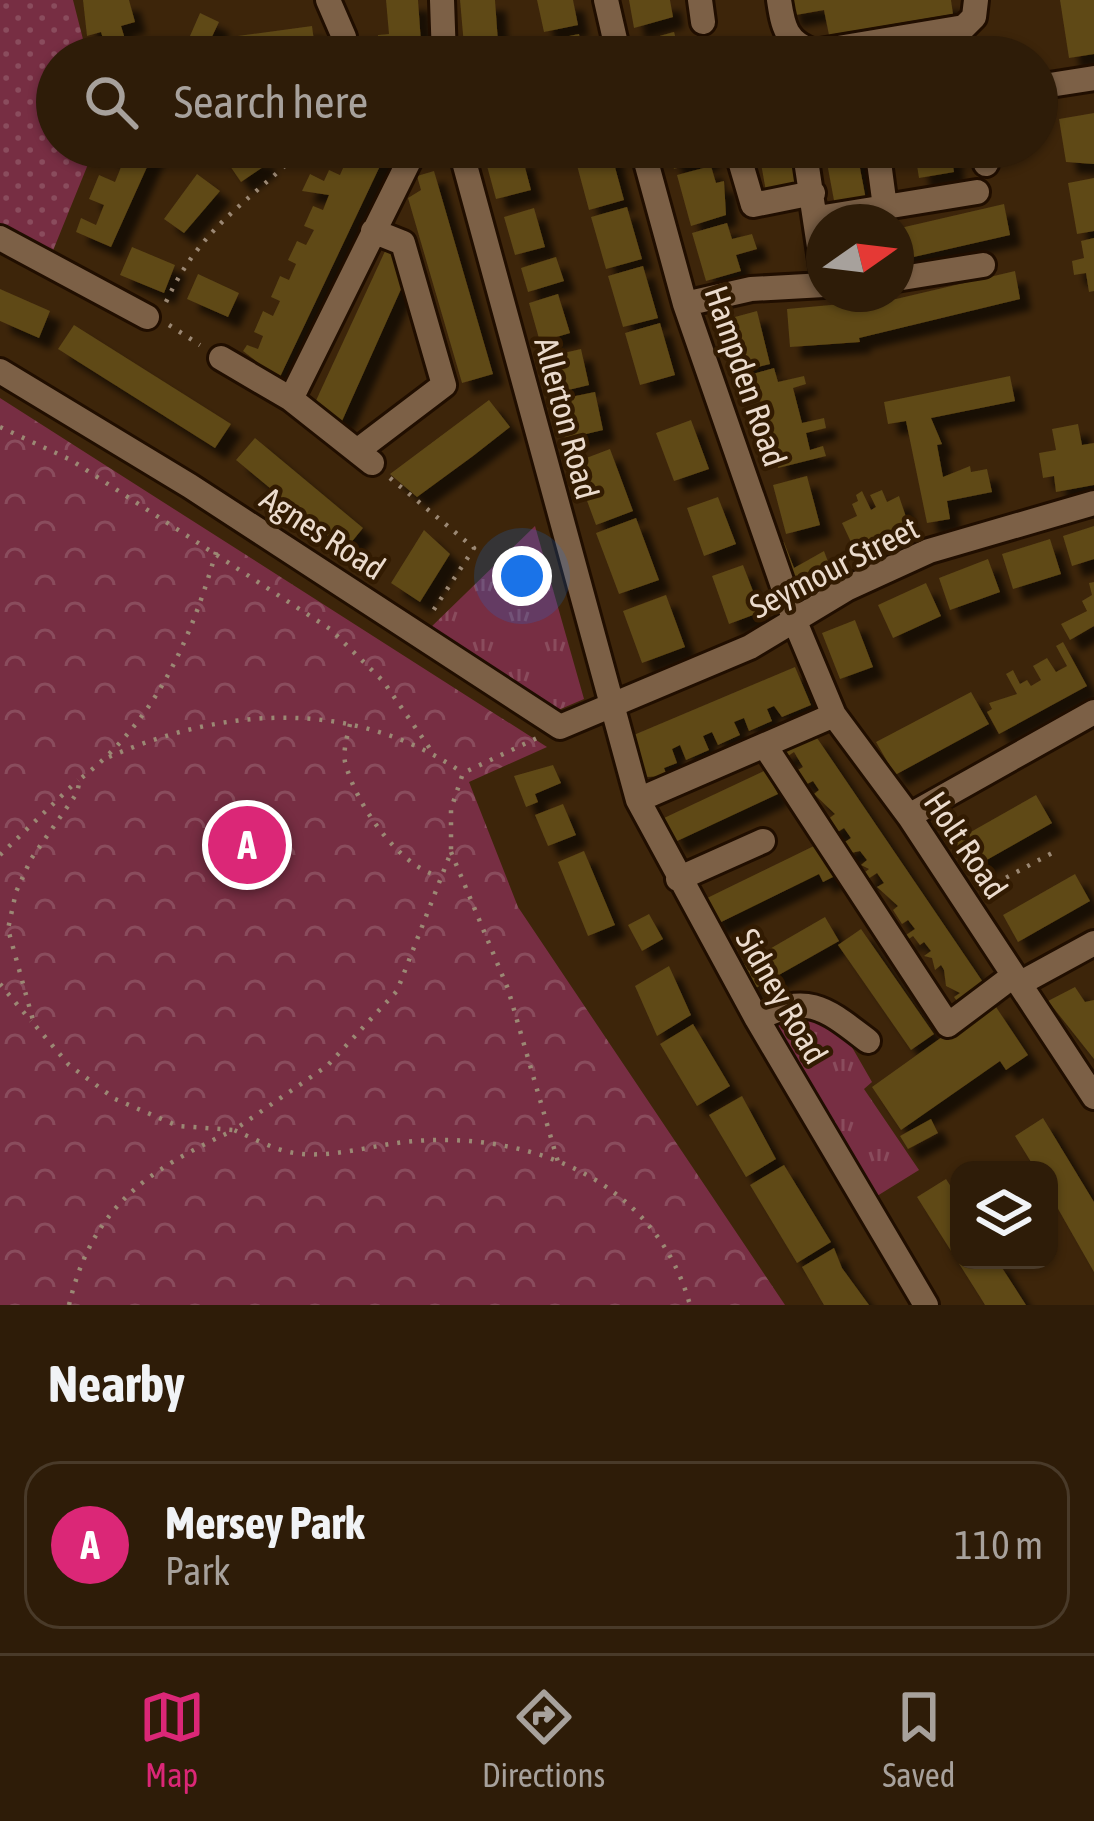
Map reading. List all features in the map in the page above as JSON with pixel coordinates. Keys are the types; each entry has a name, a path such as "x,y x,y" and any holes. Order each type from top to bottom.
{"street":[{"path":"328,0 344,36"},
{"path":"442,0 443,36"},
{"path":"606,0 614,36"},
{"path":"779,0 788,36"},
{"path":"910,36 964,27 974,16 976,0"},
{"path":"1058,84 1094,79"},
{"path":"291,399 405,168"},
{"name":"Allerton Road","path":"466,168 611,707"},
{"name":"Hampden Road","path":"648,168 685,304 796,624"},
{"path":"742,168 752,205 806,206"},
{"path":"808,168 815,204"},
{"path":"880,168 885,204"},
{"path":"903,204 977,192"},
{"path":"220,358 291,399 364,457 444,386 403,243 373,231"},
{"path":"0,238 153,318"},
{"path":"914,276 983,265"},
{"path":"685,304 751,289 806,284"},
{"name":"Agnes Road","path":"0,371 418,633 560,728"},
{"name":"Seymour Street","path":"611,707 796,624 848,588 929,551 1094,502"},
{"name":"Holt Road","path":"796,624 834,715 908,816 1094,1097"},
{"path":"560,728 611,707"},
{"name":"Sidney Road","path":"611,707 638,800 678,879 926,1305"},
{"path":"908,816 1094,712"},
{"path":"638,800 834,715"},
{"path":"766,746 948,1025 1016,980 1091,951"},
{"path":"678,879 763,841"},
{"path":"757,1019 783,1005 819,1006 868,1041"}],"path":[{"path":"153,318 214,224 252,199 284,168"},
{"path":"0,427 71,460 330,629 383,681 434,753"},
{"path":"364,457 474,548 418,633"},
{"path":"0,855 105,759 148,710 170,675 216,552"},
{"path":"105,759 208,722 304,716 350,724 434,753 463,773"},
{"path":"350,724 345,760 382,831 407,865 440,876"},
{"path":"558,1162 508,989 451,852 451,808 463,773 560,728"},
{"path":"34,1024 8,929 16,892 31,860 77,793 80,779"},
{"path":"69,1305 77,1268 97,1228 130,1189 183,1154 234,1130 327,1066 369,1026 404,976 451,852"},
{"path":"964,901 1052,853"},
{"path":"0,984 69,1065 115,1099 178,1126 234,1130 294,1153 416,1141 507,1148 602,1180 664,1239 690,1305"}],"green space":[{"path":"0,0 73,0 82,36 36,36 36,168 86,168 50,258 0,229"},
{"path":"0,398 547,747 469,782 518,907 785,1305 0,1305"},
{"path":"535,526 584,699 556,711 428,630"},
{"path":"815,1017 845,1035 872,1082 864,1089 919,1170 869,1201 769,1024"}],"building":[{"path":"83,0 129,0 135,22 121,26 124,36 102,36 101,32 87,36"},
{"path":"386,0 418,0 421,36 378,36 389,34"},
{"path":"460,0 495,0 498,36 463,36"},
{"path":"537,0 573,0 578,25 544,32"},
{"path":"629,0 670,0 673,17 634,28"},
{"path":"787,0 951,0 953,14 829,35 824,10 790,16"},
{"path":"1060,0 1094,0 1094,54 1069,58"},
{"path":"200,13 219,22 212,36 190,36"},
{"path":"312,26 313,36 238,36"},
{"path":"1094,113 1094,164 1066,162 1059,119"},
{"path":"121,168 147,168 111,247 76,232 81,218 96,225 104,205 89,199 99,175 115,182"},
{"path":"231,168 262,168 241,182"},
{"path":"343,168 379,168 279,379 243,351 247,345 258,349 263,336 254,332 263,311 273,316 280,301 271,297 280,276 289,280 296,264 288,260 297,241 306,245 314,230 304,226 313,206 323,210 329,195 302,191 310,174 324,181 329,170 340,175"},
{"path":"488,168 525,168 531,190 496,199"},
{"path":"578,168 615,168 624,200 589,210"},
{"path":"712,168 716,183 724,181 726,215 691,226 677,175"},
{"path":"762,168 793,168 797,191 767,197"},
{"path":"828,168 860,168 867,204 835,204"},
{"path":"917,168 953,168 954,172 919,178"},
{"path":"434,171 493,374 462,383 408,198 421,190 417,176"},
{"path":"197,174 220,191 184,233 164,219"},
{"path":"1094,178 1094,231 1077,234 1068,183"},
{"path":"1004,204 1010,235 914,257 914,225"},
{"path":"627,207 642,259 606,269 591,217"},
{"path":"534,208 545,247 515,255 504,217"},
{"path":"727,223 732,239 752,234 757,249 736,255 741,271 706,281 692,233"},
{"path":"1094,238 1094,291 1089,292 1086,273 1074,275 1072,261 1084,258 1081,241"},
{"path":"132,247 175,265 164,293 120,275"},
{"path":"386,249 404,257 396,273 406,278 342,421 313,407"},
{"path":"556,257 564,281 528,292 521,268"},
{"path":"643,266 658,318 623,327 608,276"},
{"path":"1015,271 1020,299 859,338 860,342 790,347 787,309 914,312 914,295"},
{"path":"198,274 239,293 228,317 187,299"},
{"path":"0,289 50,311 39,338 0,321"},
{"path":"558,294 570,333 540,342 529,303"},
{"path":"757,311 770,364 733,373 720,321"},
{"path":"660,323 675,375 640,385 625,333"},
{"path":"74,325 231,424 215,448 58,349"},
{"path":"581,349 589,385 560,392 551,356"},
{"path":"774,368 778,382 804,376 806,384 793,388 802,423 824,418 826,428 806,433 810,450 823,446 826,456 778,468 753,374"},
{"path":"1010,376 1015,401 931,418 942,444 937,445 943,477 970,466 971,472 987,469 992,492 947,501 950,519 927,523 906,421 888,424 884,402"},
{"path":"595,392 603,430 565,439 556,400"},
{"path":"489,400 510,427 473,456 417,497 390,474"},
{"path":"691,420 709,469 674,481 656,433"},
{"path":"1078,424 1082,445 1094,443 1094,485 1056,492 1054,476 1043,478 1039,453 1056,450 1052,429"},
{"path":"255,438 363,528 345,550 236,460"},
{"path":"610,449 633,511 596,525 573,463"},
{"path":"807,476 820,525 786,534 773,485"},
{"path":"882,490 887,502 899,496 909,526 857,555 842,523 857,516 852,504 858,501 856,495 862,491 871,510 876,507 870,495"},
{"path":"718,497 736,544 704,556 687,508"},
{"path":"636,518 659,580 619,594 596,533"},
{"path":"1094,526 1094,559 1072,566 1063,536"},
{"path":"424,530 450,554 420,602 391,583"},
{"path":"1050,539 1061,574 1013,589 1002,554"},
{"path":"784,542 794,568 824,551 833,575 792,591 774,546"},
{"path":"988,559 1000,592 950,610 939,578"},
{"path":"743,565 761,612 729,624 712,576"},
{"path":"1094,582 1094,626 1070,640 1061,624 1087,611 1082,601 1092,595 1089,583"},
{"path":"926,583 941,616 893,638 878,605"},
{"path":"666,595 685,647 642,663 623,611"},
{"path":"855,620 873,667 840,679 822,633"},
{"path":"1063,642 1087,686 999,734 987,712 992,709 989,703 1017,694 1006,674 1013,670 1020,684 1027,680 1031,686 1041,680 1033,666 1047,658 1056,672 1067,666 1056,646"},
{"path":"795,667 811,705 782,717 774,706 767,709 772,721 749,731 744,718 734,722 740,735 718,745 712,732 703,736 709,750 686,760 680,745 672,749 677,763 664,768 667,776 646,777 629,737"},
{"path":"971,692 989,724 895,775 876,742"},
{"path":"815,735 989,991 959,1004 954,997 960,993 946,986 941,965 935,970 932,958 924,956 931,951 924,942 920,945 913,936 906,941 903,937 915,929 908,920 902,924 893,910 898,906 877,887 884,883 877,873 865,881 861,875 869,869 861,865 867,860 860,851 842,855 837,847 851,838 844,828 833,835 824,822 835,814 814,794 819,790 813,781 807,784 793,773 803,767 794,752 779,762 773,752"},
{"path":"553,765 561,783 535,794 538,802 526,807 514,776"},
{"path":"766,770 778,794 675,842 664,818"},
{"path":"1036,795 1052,823 969,870 953,842"},
{"path":"563,804 576,835 548,846 535,815"},
{"path":"820,843 835,876 823,882 819,874 715,925 703,900"},
{"path":"584,851 615,925 588,936 558,862"},
{"path":"1075,874 1090,901 1018,942 1003,915"},
{"path":"649,914 663,939 642,951 628,925"},
{"path":"825,917 839,941 754,989 740,966"},
{"path":"861,929 934,1034 911,1050 838,945"},
{"path":"669,966 691,1015 657,1036 635,986"},
{"path":"1075,987 1085,1002 1094,1000 1094,1059 1048,1001"},
{"path":"984,1007 988,1012 996,1007 1028,1055 1006,1070 1000,1061 901,1130 872,1087"},
{"path":"693,1024 730,1086 697,1106 660,1044"},
{"path":"742,1096 776,1159 746,1177 709,1115"},
{"path":"1043,1118 1094,1202 1094,1272 1058,1209 1058,1161 1030,1161 1015,1136"},
{"path":"931,1119 938,1133 908,1149 900,1136"},
{"path":"784,1165 831,1242 797,1263 750,1185"},
{"path":"946,1179 950,1185 950,1249 917,1197"},
{"path":"834,1248 842,1268 869,1305 824,1305 802,1267"},
{"path":"962,1269 1003,1269 1026,1305 985,1305"}],"place":[{"name":"Mersey Park","path":"247,845"}]}
